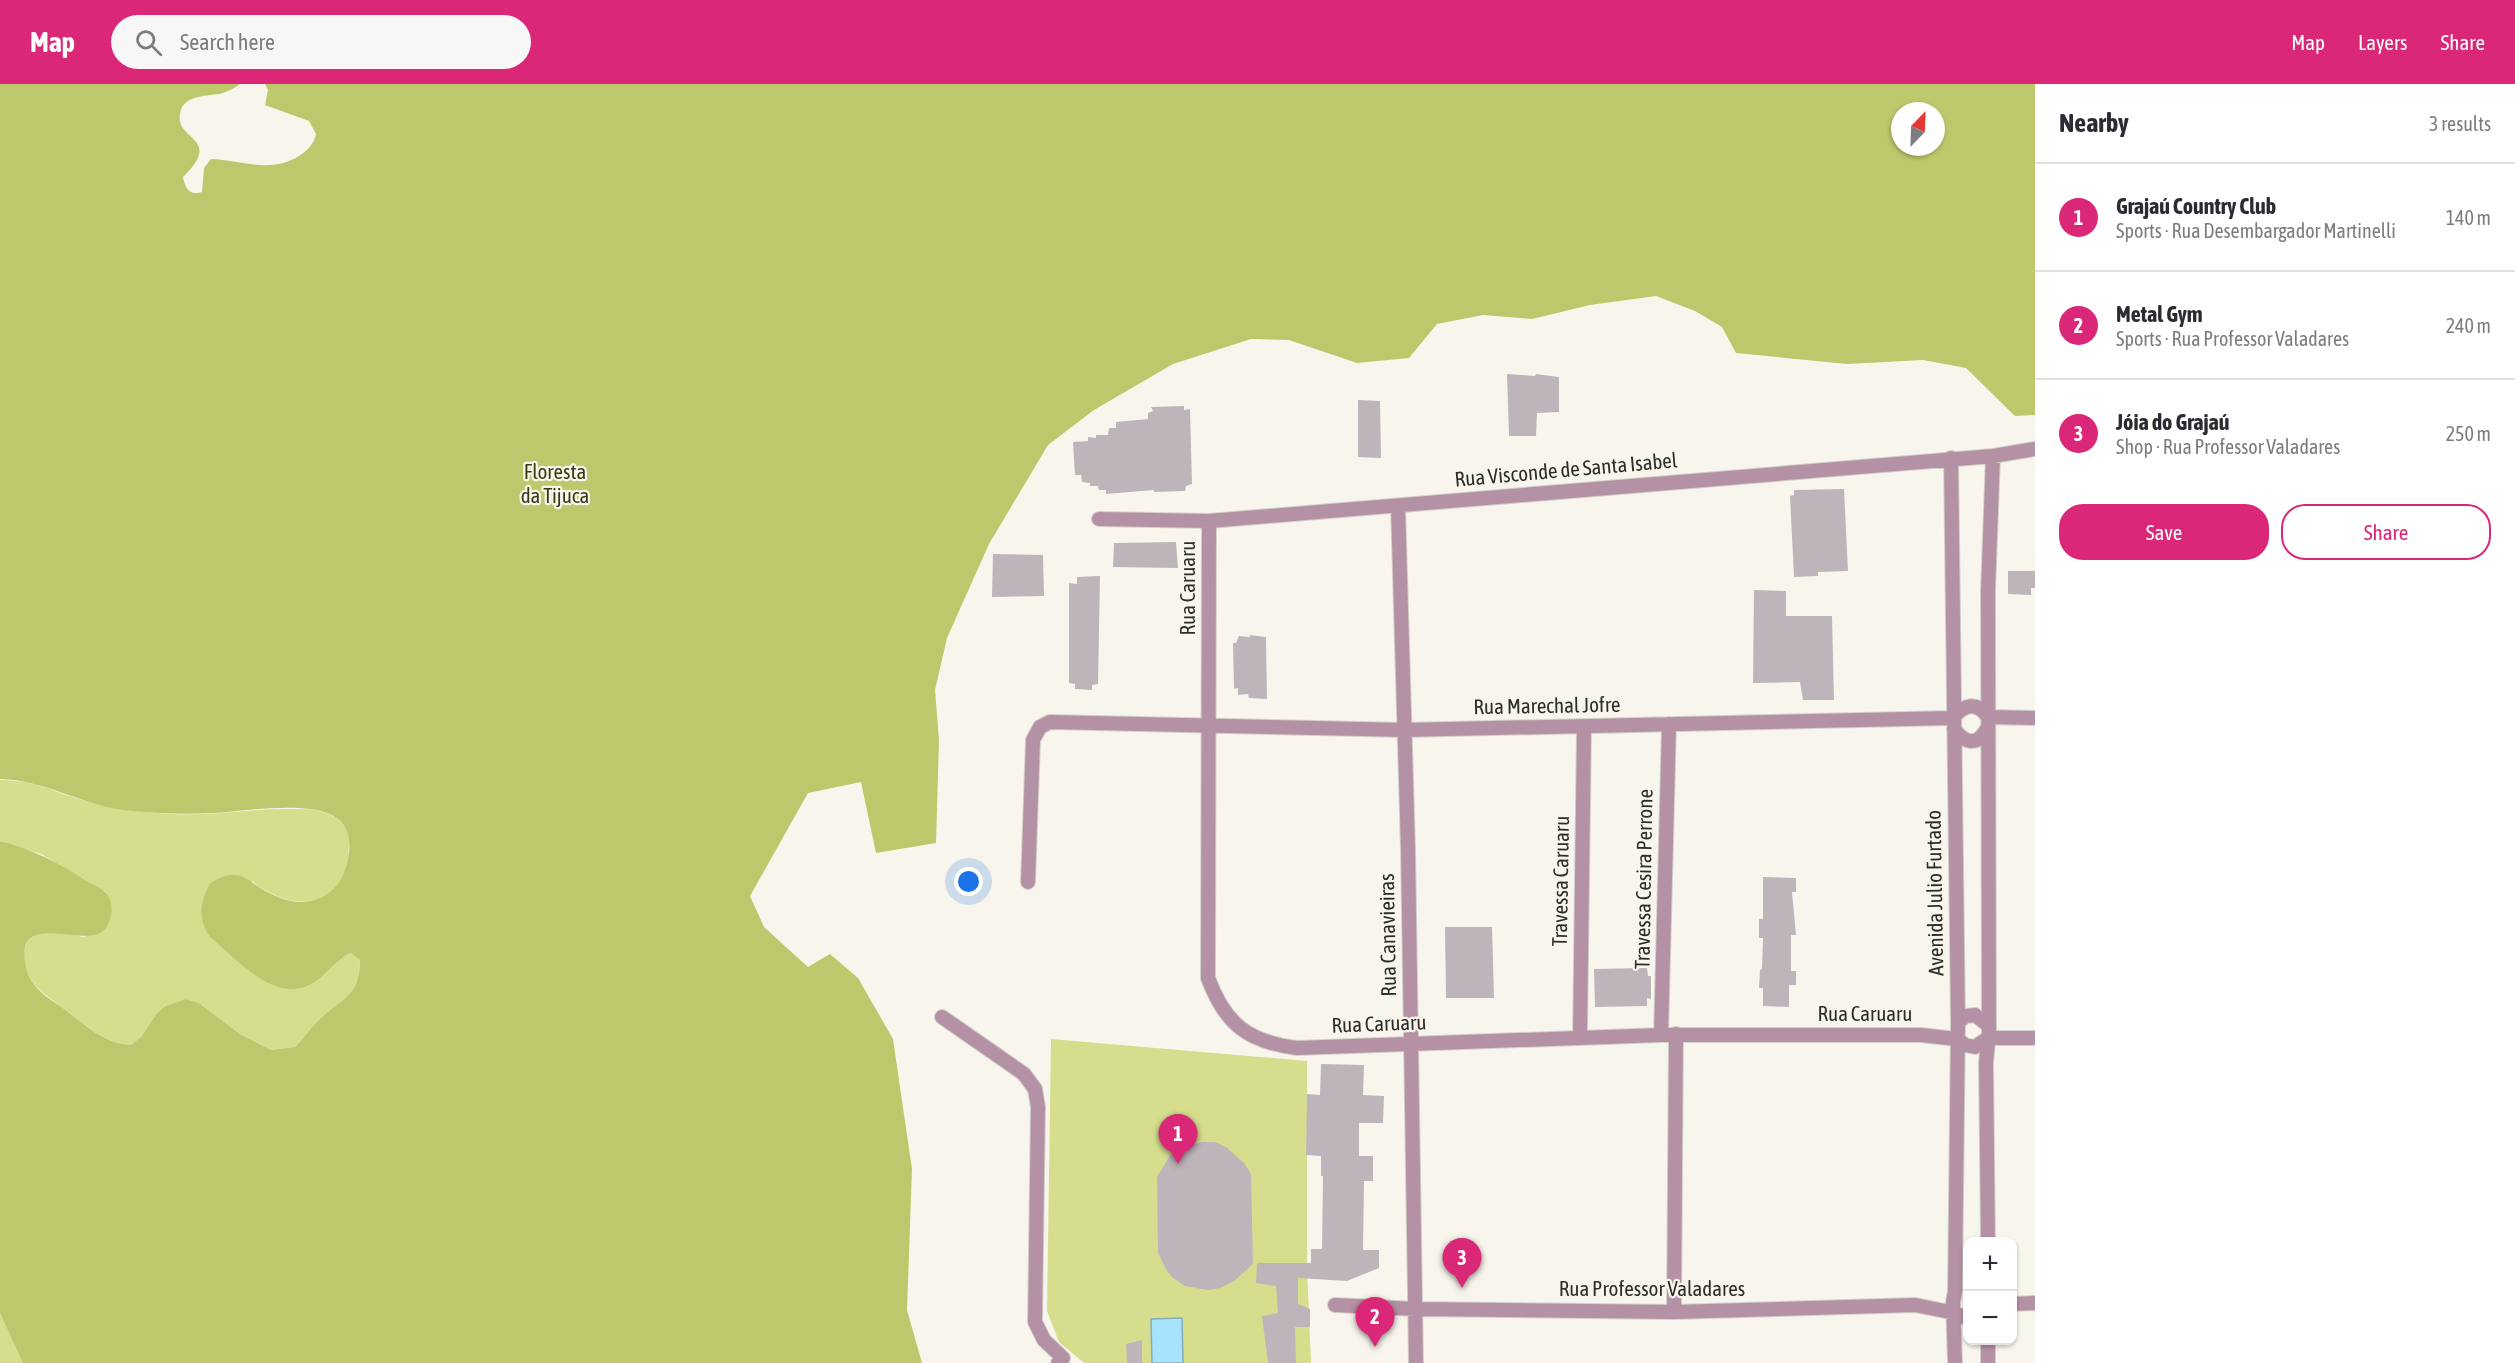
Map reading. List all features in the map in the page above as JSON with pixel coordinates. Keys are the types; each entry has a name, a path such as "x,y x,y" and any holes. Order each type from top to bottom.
{"street":[{"name":"Rua Visconde de Santa Isabel","path":"1099,519 1209,521 1993,456 2035,449"},
{"path":"1988,1237 1986,1063 1988,1032 1988,591 1993,456"},
{"name":"Avenida Julio Furtado","path":"1951,458 1961,1287 1953,1302 1955,1363"},
{"name":"Rua Canavieiras","path":"1398,506 1408,849 1416,1363"},
{"name":"Rua Caruaru","path":"1209,521 1208,978 1223,1010 1234,1023 1255,1037 1270,1044 1297,1048 1580,1036 1921,1035 1957,1039 1965,1045 1975,1047 1988,1032"},
{"name":"Rua Marechal Jofre","path":"1953,723 1960,709 1968,706 1977,706 1988,722"},
{"name":"Rua Marechal Jofre","path":"1988,722 2035,718"},
{"name":"Rua Marechal Jofre","path":"1028,882 1033,740 1040,727 1050,722 1404,730 1669,724 1953,723"},
{"name":"Rua Marechal Jofre","path":"1953,723 1960,737 1967,741 1976,741 1983,736 1988,722"},
{"name":"Travessa Cesira Perrone","path":"1661,1035 1669,724"},
{"name":"Travessa Caruaru","path":"1580,1036 1584,726"},
{"name":"Rua Caruaru","path":"1958,1022 1966,1016 1975,1015 1988,1032 2035,1038"},
{"path":"942,1017 1024,1074 1035,1089 1038,1107 1035,1322 1044,1340 1064,1361"},
{"path":"1674,1312 1676,1034"},
{"path":"2017,1304 2035,1303"},
{"name":"Rua Professor Valadares","path":"1335,1305 1416,1309 1674,1312 1915,1305 1963,1317"},
{"path":"1988,1345 1988,1363"}],"green space":[{"name":"Floresta da Tijuca","path":"0,84 240,84 223,93 191,99 182,107 180,123 199,147 199,154 194,164 183,177 187,188 194,193 202,192 204,168 211,159 256,165 277,164 299,156 312,144 316,134 309,121 265,105 268,90 265,84 2035,84 2035,415 2015,416 1966,368 1923,360 1847,364 1736,353 1722,327 1695,311 1656,296 1590,305 1532,319 1483,315 1437,324 1409,358 1357,363 1289,340 1251,339 1173,364 1094,410 1048,445 989,544 947,638 935,690 939,740 936,843 876,853 861,782 808,793 750,896 764,927 808,967 830,954 858,978 893,1039 912,1169 907,1310 922,1363 23,1363 0,1313 0,841 34,852 56,863 100,888 110,899 111,916 102,932 90,936 40,934 31,938 25,947 25,962 32,981 40,991 91,1030 110,1040 131,1045 141,1037 157,1013 165,1006 186,999 199,1003 240,1034 271,1050 295,1047 317,1022 347,997 356,983 360,960 351,953 315,982 301,988 287,989 259,978 233,958 211,938 202,918 202,904 210,883 228,875 243,877 276,896 295,902 313,900 330,892 344,874 349,845 346,828 333,816 302,808 190,814 123,810 16,780 0,779"},
{"path":"0,780 32,784 91,802 149,812 187,814 301,809 317,810 332,815 347,830 349,841 346,867 336,887 326,896 302,902 275,895 252,881 211,938 259,977 273,985 288,989 302,988 315,982 351,953 360,959 354,988 344,1000 314,1025 295,1047 271,1050 240,1034 199,1003 186,999 165,1006 157,1013 141,1037 131,1045 103,1037 36,986 27,973 24,955 28,941 41,933 85,937 106,892 41,854 0,841"},
{"path":"1051,1039 1307,1061 1307,1267 1311,1363 1084,1363 1059,1342 1047,1311"},
{"path":"0,1313 22,1359 23,1363 0,1363"}],"water":[{"path":"1182,1318 1183,1363 1152,1363 1151,1319"}],"building":[{"path":"1507,374 1559,377 1559,412 1537,413 1536,436 1509,436"},
{"path":"1358,400 1380,401 1381,458 1358,457"},
{"path":"1184,406 1184,410 1190,409 1192,484 1186,486 1185,491 1154,492 1154,490 1106,494 1106,490 1099,490 1098,486 1090,486 1090,483 1082,482 1081,475 1075,475 1073,442 1088,441 1088,437 1096,438 1096,435 1108,435 1109,428 1116,428 1116,422 1148,419 1148,413 1153,411 1151,407"},
{"path":"1844,489 1848,571 1818,572 1818,576 1794,577 1790,496 1794,495 1794,490"},
{"path":"1176,542 1178,568 1113,567 1114,543"},
{"path":"993,554 1043,555 1044,596 992,597"},
{"path":"2008,571 2035,571 2035,588 2031,588 2031,595 2008,594"},
{"path":"1100,576 1098,684 1092,685 1092,690 1075,689 1075,684 1069,683 1069,583 1077,584 1077,577"},
{"path":"1754,590 1786,591 1786,616 1832,616 1834,700 1803,700 1800,682 1753,683"},
{"path":"1250,635 1266,637 1267,699 1249,698 1248,694 1238,695 1238,688 1234,689 1233,643 1236,643 1239,636 1250,637"},
{"path":"1763,877 1796,878 1796,892 1792,892 1796,935 1791,935 1791,971 1796,971 1796,985 1789,985 1789,1007 1763,1006 1763,988 1759,988 1763,938 1759,938 1759,919 1763,919"},
{"path":"1445,927 1492,927 1494,998 1446,998"},
{"path":"1647,968 1648,976 1651,976 1651,999 1647,998 1647,1006 1595,1007 1594,969"},
{"path":"1321,1064 1364,1065 1363,1095 1384,1096 1383,1123 1359,1123 1359,1156 1373,1156 1373,1181 1364,1181 1363,1250 1379,1250 1379,1268 1347,1281 1298,1278 1298,1304 1310,1309 1310,1327 1295,1327 1296,1363 1268,1363 1262,1316 1278,1313 1276,1286 1256,1283 1257,1263 1311,1263 1311,1249 1322,1249 1321,1156 1306,1155 1307,1094 1320,1095"},
{"path":"1202,1142 1215,1142 1226,1147 1244,1163 1251,1174 1253,1264 1234,1281 1220,1288 1208,1290 1185,1286 1173,1278 1158,1253 1157,1177 1169,1157 1178,1149"},
{"path":"1142,1340 1142,1363 1127,1363 1126,1344"}],"place":[{"name":"Grajaú Country Club","path":"1178,1164"},
{"name":"Jóia do Grajaú","path":"1462,1288"},
{"name":"Metal Gym","path":"1375,1347"}]}
